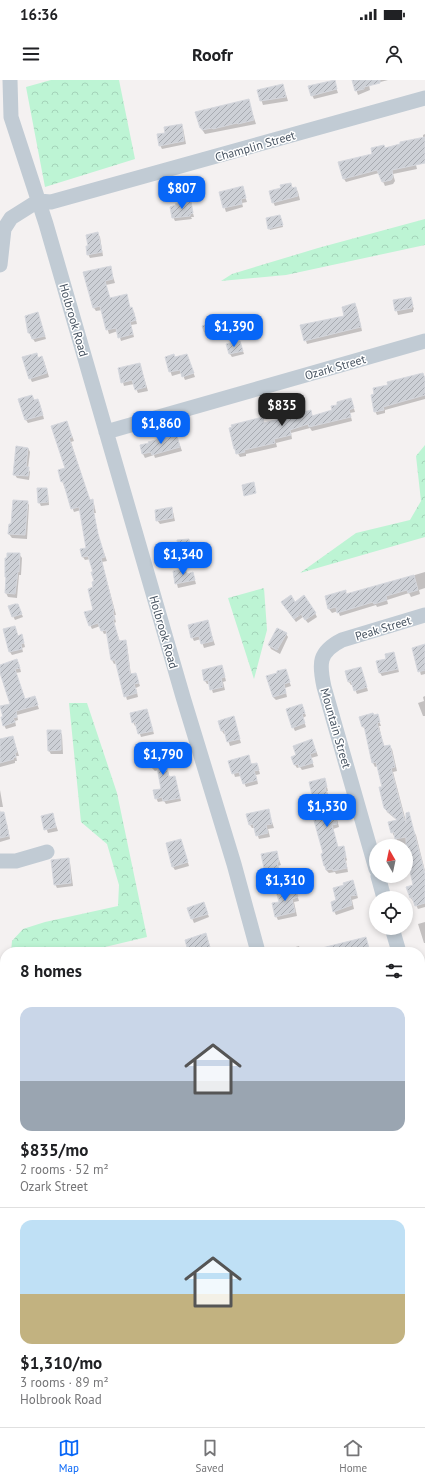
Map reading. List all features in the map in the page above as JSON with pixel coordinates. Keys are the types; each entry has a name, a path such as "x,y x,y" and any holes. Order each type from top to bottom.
{"street":[{"name":"Holbrook Road","path":"10,80 5,110 12,117 38,201 183,697 234,864 257,947"},
{"name":"Champlin Street","path":"38,201 51,202 425,98"},
{"path":"0,265 4,229 11,218 38,201"},
{"name":"Ozark Street","path":"106,432 425,341"},
{"name":"Peak Street","path":"342,640 425,615"},
{"name":"Mountain Street","path":"342,640 334,644 325,652 321,662 322,675 369,844"},
{"path":"0,861 16,861 47,852"},
{"path":"394,935 398,947"}],"green space":[{"path":"51,80 119,80 135,159 45,187 26,87"},
{"path":"425,219 425,245 286,275 221,281 232,274 318,248"},
{"path":"425,445 425,537 300,573 356,533 410,520 421,501 416,456"},
{"path":"264,588 267,630 254,679 228,598"},
{"path":"69,703 87,703 117,793 147,937 105,947 11,947 12,941 23,929 45,922 118,906 119,885 107,844 81,822"}],"building":[{"path":"335,80 337,89 311,96 308,86"},
{"path":"352,80 380,80 380,83 355,91"},
{"path":"283,84 286,97 260,101 257,90"},
{"path":"249,99 254,120 213,129 202,130 202,128 200,128 195,112"},
{"path":"182,124 184,141 159,146 157,134 165,133 164,127"},
{"path":"425,137 425,163 392,170 393,177 391,180 382,182 377,170 343,179 338,162 372,154 371,148 384,145 385,148 400,144 400,142"},
{"path":"291,183 292,188 296,187 298,196 272,203 269,191 281,188 280,185"},
{"path":"243,186 246,198 241,199 242,204 223,208 219,192"},
{"path":"191,201 193,213 190,214 190,216 172,218 170,207 176,205 175,204"},
{"path":"280,215 283,225 268,229 266,218"},
{"path":"98,232 102,252 87,255 86,246 88,246 86,235"},
{"path":"111,266 113,279 105,281 110,298 127,294 130,308 132,307 136,320 130,322 133,334 118,338 116,328 106,330 100,306 93,308 83,272"},
{"path":"411,297 412,308 395,311 393,300"},
{"path":"355,303 361,327 304,341 300,325 344,316 342,307"},
{"path":"38,312 45,336 32,339 30,333 28,333 25,316"},
{"path":"213,322 217,332 206,336 202,326"},
{"path":"240,341 243,351 229,354 226,344"},
{"path":"37,353 38,358 42,356 47,373 29,379 22,357"},
{"path":"174,354 175,357 187,354 194,373 182,377 180,370 169,372 165,357"},
{"path":"140,363 146,387 135,390 132,380 121,383 118,368"},
{"path":"423,373 425,379 425,395 383,407 384,410 374,412 371,395 374,394 373,388 388,385 387,382"},
{"path":"32,395 34,400 38,399 43,415 25,420 18,399"},
{"path":"351,398 354,408 349,410 351,417 309,427 308,424 290,430 291,435 274,439 275,443 244,450 245,452 236,454 229,428 232,427 231,425 263,417 264,423 311,410 312,416 332,410 331,406 337,405 337,402"},
{"path":"67,421 72,437 69,438 90,500 93,499 93,509 98,534 105,557 101,558 114,611 115,619 113,619 119,641 126,640 130,674 136,673 139,683 134,684 137,693 124,697 115,660 111,660 106,630 101,631 98,623 89,626 84,612 93,610 88,589 93,587 92,582 94,581 91,572 93,572 88,556 82,557 80,549 86,548 79,507 71,509 63,481 61,482 58,470 65,468 51,426"},
{"path":"175,435 176,437 177,436 180,447 152,455 151,452 142,454 140,445"},
{"path":"16,446 28,448 26,467 29,467 28,476 13,475"},
{"path":"254,482 256,493 244,496 242,485"},
{"path":"37,488 47,488 48,502 38,503"},
{"path":"13,500 28,501 25,535 8,534 9,524 11,524"},
{"path":"172,507 173,518 156,521 155,510"},
{"path":"189,539 191,554 179,555 177,540"},
{"path":"7,553 20,553 19,572 18,571 15,594 5,593 5,558 7,558"},
{"path":"186,569 187,574 193,572 195,580 175,584 173,571"},
{"path":"414,575 418,590 408,593 407,590 386,596 387,600 374,604 373,602 337,613 336,607 328,609 325,596 346,590 346,594"},
{"path":"291,595 295,602 304,595 316,613 305,620 301,614 294,619 281,602"},
{"path":"18,604 22,614 12,617 8,606"},
{"path":"208,620 213,641 201,644 199,636 191,638 188,625"},
{"path":"15,626 18,636 22,634 24,643 21,644 22,649 9,652 3,629"},
{"path":"277,628 287,633 277,650 268,645"},
{"path":"425,644 425,670 418,672 412,648"},
{"path":"394,652 398,669 379,673 376,661 386,659 385,654"},
{"path":"17,659 20,668 15,669 25,699 35,696 38,705 16,711 17,717 13,718 15,722 3,726 1,717 3,717 0,706 10,704 0,673 0,665"},
{"path":"222,665 225,677 221,678 223,687 210,690 208,680 204,681 202,670"},
{"path":"361,667 367,687 354,691 351,681 348,682 345,671"},
{"path":"286,669 290,682 284,684 286,693 273,697 266,676"},
{"path":"302,704 305,713 302,714 305,723 292,728 286,709"},
{"path":"147,709 153,731 138,734 135,722 132,723 130,713"},
{"path":"373,713 374,715 378,714 380,722 377,723 384,746 390,745 395,767 391,768 404,818 406,823 406,813 409,812 425,874 425,903 415,906 413,891 407,891 406,887 413,885 413,839 406,839 406,837 395,839 394,832 391,833 388,822 397,820 384,808 379,787 382,787 376,762 372,763 364,726 362,727 359,717"},
{"path":"234,716 240,739 227,742 224,730 221,731 218,721"},
{"path":"47,730 61,730 61,750 48,751"},
{"path":"13,736 17,752 15,753 16,757 0,763 0,739"},
{"path":"312,739 316,752 310,754 313,763 299,767 298,764 294,765 291,757 296,755 293,746"},
{"path":"161,746 169,777 175,776 180,798 163,801 162,797 155,799 153,790 161,789 157,767 152,768 146,750"},
{"path":"249,755 251,764 257,763 259,770 254,771 257,780 243,784 239,772 232,774 228,761"},
{"path":"325,778 327,787 325,787 331,811 334,811 337,824 332,825 338,847 344,846 346,857 344,857 347,868 333,871 333,869 326,870 324,866 321,854 323,853 313,817 317,816 309,782"},
{"path":"269,809 272,824 266,825 268,833 256,836 253,824 249,825 246,814"},
{"path":"0,812 4,812 9,836 0,838"},
{"path":"53,813 56,827 44,830 41,816"},
{"path":"181,839 188,862 172,867 166,843"},
{"path":"277,851 279,870 265,873 261,854"},
{"path":"69,858 71,883 54,885 51,860"},
{"path":"353,880 357,895 350,896 352,905 333,912 331,902 336,900 333,888 344,885 343,883"},
{"path":"295,887 298,897 292,899 295,912 275,917 272,903 279,902 276,891"},
{"path":"204,902 208,914 191,919 187,908"},
{"path":"206,933 210,947 187,947 185,940"},
{"path":"366,937 369,947 326,947"}]}
